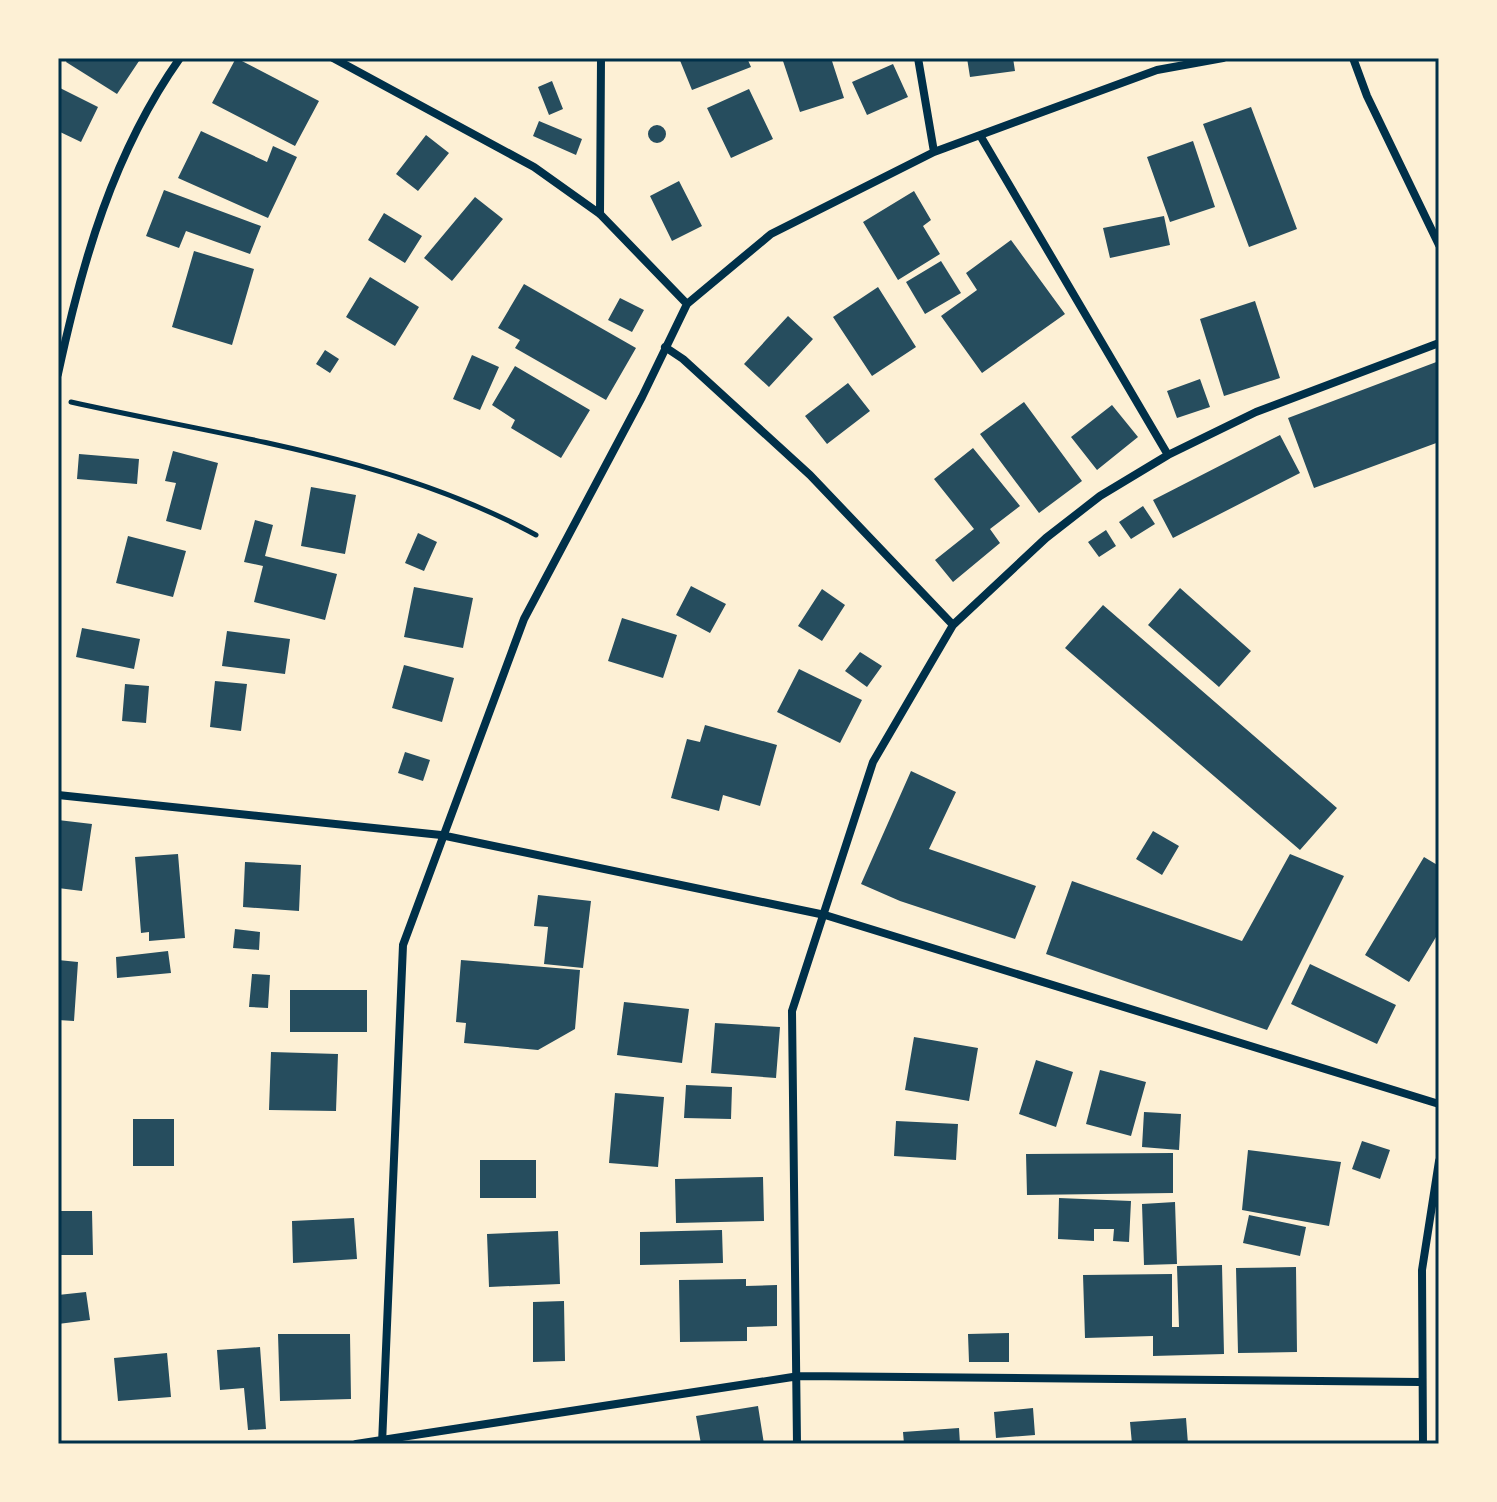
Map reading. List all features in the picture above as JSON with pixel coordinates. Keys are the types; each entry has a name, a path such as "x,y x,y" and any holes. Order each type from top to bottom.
{"street":[{"path":"58,374 73,302 101,212 134,131 180,58"},
{"path":"333,58 534,167 600,214 687,304"},
{"path":"600,214 601,58"},
{"path":"918,58 934,152"},
{"path":"382,1441 403,945 441,835 524,619 687,304 771,234 934,152 1157,70 1223,58"},
{"path":"1353,58 1367,96 1439,245"},
{"path":"981,137 1168,455"},
{"path":"797,1444 799,1376 792,1011 873,762 953,625 1057,529 1100,496 1168,455 1256,412 1439,343"},
{"path":"665,347 683,359 810,475 953,625"},
{"path":"58,795 441,835 825,915 1439,1104"},
{"path":"1423,1444 1420,1382 1422,1270 1439,1161"},
{"path":"356,1444 799,1376 1420,1382"}],"path":[{"path":"58,399 240,437 382,473 461,499 561,548"}],"building":[{"path":"68,58 141,58 117,94 66,62"},
{"path":"236,58 319,101 295,146 212,103"},
{"path":"679,58 747,58 751,67 692,90"},
{"path":"782,58 831,58 844,98 800,112"},
{"path":"967,58 1013,58 1015,71 970,77"},
{"path":"893,64 908,97 867,115 852,82"},
{"path":"552,81 563,109 549,115 538,87"},
{"path":"58,87 98,107 81,142 58,131"},
{"path":"749,89 773,139 731,158 707,108"},
{"path":"1251,107 1297,229 1249,247 1203,124"},
{"path":"539,121 582,139 576,155 533,136"},
{"path":"653,125 661,125 666,134 664,141 653,143 648,138 648,130"},
{"path":"201,131 267,162 273,146 297,157 268,218 178,178"},
{"path":"426,135 449,153 418,191 396,174"},
{"path":"1193,141 1215,207 1170,222 1147,157"},
{"path":"679,181 702,226 672,241 650,196"},
{"path":"164,190 261,226 250,254 186,231 179,248 146,236"},
{"path":"914,191 931,220 923,226 940,254 898,280 863,222"},
{"path":"475,197 503,219 452,281 424,258"},
{"path":"384,213 422,236 405,263 368,240"},
{"path":"1164,216 1170,245 1110,258 1103,228"},
{"path":"1011,240 1065,314 982,373 941,316 977,290 966,273"},
{"path":"194,251 254,269 232,345 172,327"},
{"path":"941,261 961,293 925,314 906,282"},
{"path":"370,277 419,307 395,346 346,317"},
{"path":"524,284 636,348 606,400 515,348 520,340 498,328"},
{"path":"878,287 916,347 872,376 833,317"},
{"path":"620,298 644,310 632,332 608,320"},
{"path":"1255,301 1280,378 1224,396 1200,319"},
{"path":"788,316 813,339 769,387 744,364"},
{"path":"325,350 339,359 330,373 316,364"},
{"path":"472,355 499,367 480,410 453,399"},
{"path":"1439,361 1439,442 1314,488 1288,418"},
{"path":"515,366 590,410 561,458 511,428 515,420 492,405"},
{"path":"1200,379 1210,407 1177,418 1167,391"},
{"path":"848,383 870,411 827,444 805,416"},
{"path":"1024,402 1082,481 1039,513 980,434"},
{"path":"1112,405 1138,437 1097,470 1071,437"},
{"path":"1280,435 1300,473 1173,538 1153,500"},
{"path":"973,448 1020,506 990,529 1000,543 953,582 935,560 974,529 934,479"},
{"path":"173,451 218,463 201,530 166,521 176,483 165,481"},
{"path":"79,454 139,459 137,484 77,479"},
{"path":"311,487 356,495 345,554 301,546"},
{"path":"1143,506 1155,524 1131,539 1119,522"},
{"path":"255,520 273,525 265,556 337,574 325,620 254,602 263,566 244,562"},
{"path":"1106,530 1116,546 1099,557 1088,542"},
{"path":"418,533 437,542 424,571 405,563"},
{"path":"128,536 186,551 173,597 116,583"},
{"path":"691,586 726,604 710,633 676,615"},
{"path":"414,587 473,598 463,648 404,637"},
{"path":"1180,588 1251,651 1219,687 1148,625"},
{"path":"822,589 845,605 822,641 798,626"},
{"path":"1103,605 1337,808 1300,850 1065,648"},
{"path":"622,618 677,635 663,678 608,661"},
{"path":"82,628 140,639 134,669 76,657"},
{"path":"227,631 290,639 285,674 222,666"},
{"path":"860,652 882,666 867,687 845,671"},
{"path":"404,665 454,678 442,722 392,708"},
{"path":"799,669 862,700 840,743 777,712"},
{"path":"215,681 247,684 241,731 210,727"},
{"path":"125,684 149,686 146,723 122,721"},
{"path":"705,725 777,745 760,806 723,795 719,811 671,798 687,739 700,742"},
{"path":"405,752 430,760 423,781 398,773"},
{"path":"911,771 956,792 929,849 1036,886 1015,939 900,901 861,884"},
{"path":"58,820 92,824 82,891 58,888"},
{"path":"1153,831 1179,846 1162,875 1136,859"},
{"path":"178,854 185,938 149,941 149,932 141,933 135,857"},
{"path":"1290,854 1344,876 1267,1030 1046,954 1072,881 1242,941"},
{"path":"1424,857 1439,866 1439,932 1409,982 1365,955"},
{"path":"245,862 301,865 299,911 243,907"},
{"path":"538,895 591,901 583,968 544,964 548,927 534,926"},
{"path":"235,929 260,932 259,950 233,948"},
{"path":"168,951 171,973 117,978 116,957"},
{"path":"58,960 78,962 74,1021 58,1020"},
{"path":"461,960 580,970 575,1029 538,1050 464,1043 466,1023 456,1022"},
{"path":"1310,964 1396,1005 1377,1044 1291,1004"},
{"path":"252,974 270,975 268,1008 249,1007"},
{"path":"290,990 367,990 367,1032 290,1032"},
{"path":"624,1002 689,1009 682,1063 617,1055"},
{"path":"715,1023 780,1027 776,1078 711,1073"},
{"path":"914,1037 978,1048 969,1101 905,1090"},
{"path":"271,1052 338,1054 336,1111 269,1110"},
{"path":"1036,1060 1073,1072 1056,1127 1019,1114"},
{"path":"1100,1070 1146,1082 1131,1136 1086,1124"},
{"path":"686,1085 732,1087 731,1119 684,1118"},
{"path":"615,1093 664,1097 658,1167 609,1163"},
{"path":"1144,1112 1181,1114 1179,1150 1142,1147"},
{"path":"133,1119 174,1119 174,1166 133,1166"},
{"path":"896,1121 958,1124 956,1160 894,1156"},
{"path":"1362,1141 1390,1150 1380,1179 1352,1169"},
{"path":"1248,1150 1341,1162 1329,1226 1242,1210"},
{"path":"1173,1153 1173,1193 1027,1195 1026,1154"},
{"path":"480,1160 536,1160 536,1198 480,1198"},
{"path":"763,1177 764,1221 676,1223 675,1179"},
{"path":"1059,1198 1131,1201 1129,1242 1113,1241 1114,1229 1094,1229 1094,1241 1058,1239"},
{"path":"1175,1202 1177,1264 1144,1265 1142,1204"},
{"path":"58,1211 92,1211 93,1255 58,1255"},
{"path":"1249,1215 1306,1227 1300,1256 1243,1243"},
{"path":"354,1218 357,1259 293,1263 292,1221"},
{"path":"722,1230 723,1263 640,1265 640,1232"},
{"path":"558,1231 560,1284 489,1287 487,1234"},
{"path":"1222,1265 1224,1354 1153,1356 1153,1336 1085,1338 1083,1275 1172,1274 1172,1327 1179,1327 1177,1266"},
{"path":"1296,1267 1297,1352 1238,1353 1236,1268"},
{"path":"746,1279 746,1286 777,1285 777,1326 747,1327 747,1341 680,1342 679,1280"},
{"path":"86,1292 90,1320 58,1324 58,1295"},
{"path":"564,1301 565,1361 533,1362 533,1302"},
{"path":"1009,1333 1009,1362 969,1362 968,1334"},
{"path":"278,1334 350,1334 351,1399 280,1401"},
{"path":"260,1347 266,1429 248,1430 244,1388 220,1390 217,1350"},
{"path":"167,1353 171,1397 118,1401 114,1358"},
{"path":"758,1406 764,1444 701,1444 696,1416"},
{"path":"1033,1408 1035,1435 996,1438 994,1412"},
{"path":"1186,1418 1188,1444 1132,1444 1130,1422"},
{"path":"959,1428 960,1444 904,1444 903,1432"}]}
